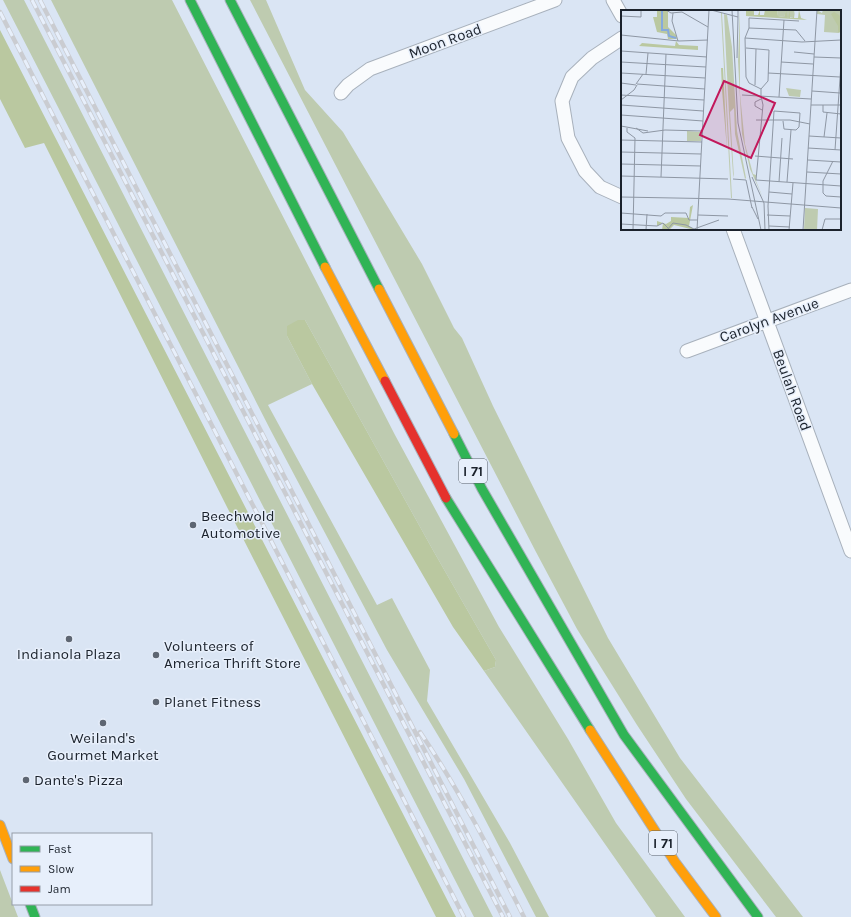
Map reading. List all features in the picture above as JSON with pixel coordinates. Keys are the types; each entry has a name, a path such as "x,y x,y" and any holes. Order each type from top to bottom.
{"main road":[{"name":"I 71","path":"190,0 315,247 449,504 612,766 675,862 716,917"},
{"name":"I 71","path":"230,0 482,489 624,735 758,917"},
{"path":"612,766 628,806"},
{"path":"0,825 4,846 12,858"},
{"path":"30,905 35,917"}],"street":[{"name":"Moon Road","path":"341,93 348,85 370,69 555,0"},
{"path":"613,0 621,14"},
{"path":"621,39 592,58 572,77 562,101 568,138 585,171 600,187 621,197"},
{"name":"Beulah Road","path":"733,230 851,551"},
{"name":"Carolyn Avenue","path":"687,351 851,290"}],"green space":[{"path":"3,0 24,0 493,917 474,917"},
{"path":"51,0 172,0 395,435 499,627 568,739 616,823 685,917 656,917 484,671 495,667 496,660 305,320 287,336 312,384 268,405 377,605 392,598 430,670 427,701 510,843 549,917 536,917 464,779 387,650 271,431"},
{"path":"250,0 266,0 305,90 343,132 422,264 454,328 462,338 493,406 608,638 680,758 803,917 776,917 686,799 637,725 577,629"},
{"path":"0,30 456,917 436,917 228,509 44,143 25,148 0,99"},
{"path":"298,320 305,320 496,660 495,667 484,671 453,627 312,384 287,336 287,326"},
{"path":"0,870 12,905 13,905 18,917 0,917"}],"railway":[{"path":"32,0 503,917"},
{"path":"40,0 510,917"},
{"path":"0,12 464,917"},
{"path":"420,732 449,777 488,846 524,917"}],"traffic: fast":[{"path":"190,0 325,267"},
{"path":"230,0 379,289"},
{"path":"454,434 482,489 624,735 758,917"},
{"path":"446,498 590,730"},
{"path":"30,905 35,917"}],"traffic: slow":[{"path":"325,267 385,381"},
{"path":"379,289 454,434"},
{"path":"590,730 675,862 716,917"},
{"path":"0,825 12,856"}],"traffic: jam":[{"path":"385,381 446,498"}],"place":[{"name":"Beechwold Automotive","path":"193,525"},
{"name":"Indianola Plaza","path":"69,639"},
{"name":"Volunteers of America Thrift Store","path":"156,655"},
{"name":"Planet Fitness","path":"156,702"},
{"name":"Weiland's Gourmet Market","path":"103,723"},
{"name":"Dante's Pizza","path":"26,780"}]}
